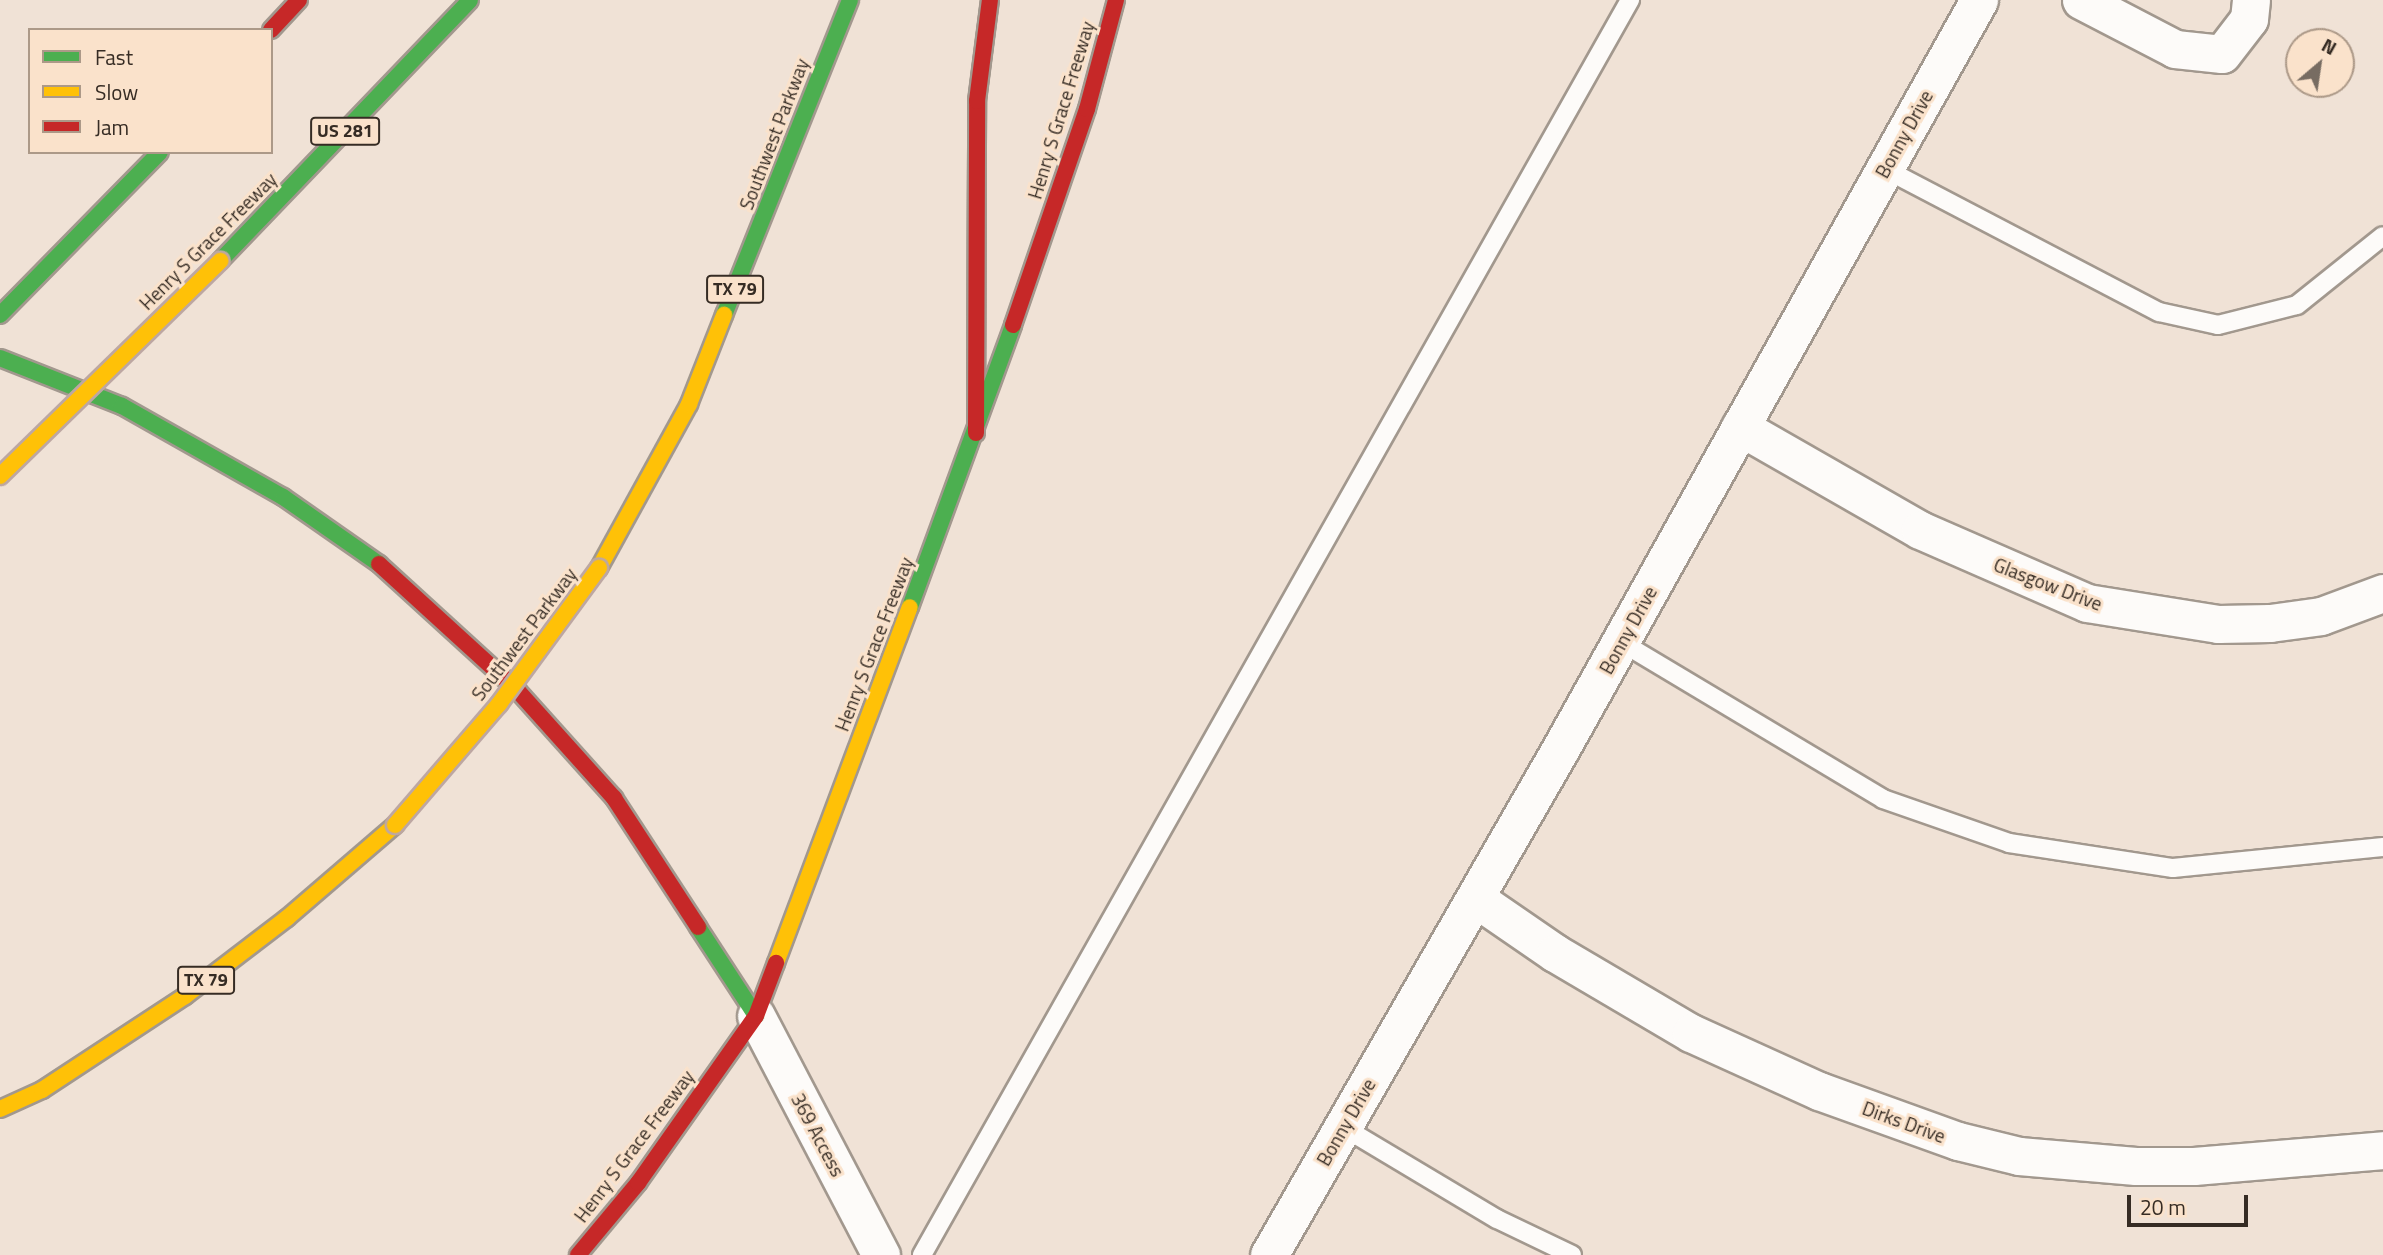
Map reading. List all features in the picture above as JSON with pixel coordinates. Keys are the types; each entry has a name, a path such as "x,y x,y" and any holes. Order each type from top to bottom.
{"main road":[{"path":"273,28 299,0"},
{"name":"Henry S Grace Freeway","path":"0,476 220,261 470,0"},
{"name":"Southwest Parkway","path":"0,1109 42,1090 185,996 287,918 395,825 499,704 599,568 689,404 850,0"},
{"path":"976,433 977,101 990,0"},
{"name":"Henry S Grace Freeway","path":"578,1255 638,1183 756,1016 976,433 1087,109 1115,0"},
{"path":"0,316 102,216 158,154"},
{"path":"0,358 122,405 283,497 381,565 518,691 614,798 756,1016"}],"street":[{"name":"Bonny Drive","path":"1269,1255 1621,642 1979,0"},
{"path":"2081,0 2175,49 2222,54 2249,19 2251,0"},
{"name":"Glasgow Drive","path":"1740,428 1920,530 2087,603 2218,624 2270,624 2321,616 2383,593"},
{"name":"Dirks Drive","path":"1475,898 1555,953 1691,1033 1819,1091 1958,1141 2019,1156 2136,1166 2194,1166 2383,1150"},
{"name":"369 Access","path":"756,1016 881,1255"}],"lane":[{"path":"922,1255 1630,0"},
{"path":"1885,169 2159,312 2218,325 2297,305 2383,236"},
{"path":"1621,642 1884,799 2009,843 2173,868 2383,847"},
{"path":"1343,1127 1497,1219 1572,1255"}],"traffic: fast":[{"path":"220,261 470,0"},
{"path":"724,315 850,0"},
{"path":"0,315 158,154"},
{"path":"910,607 1013,325"},
{"path":"0,358 122,406 283,497 379,564"},
{"path":"698,927 756,1016"}],"traffic: slow":[{"path":"0,476 220,261"},
{"path":"599,568 689,404 724,315"},
{"path":"395,825 499,704 599,568"},
{"path":"776,963 910,607"},
{"path":"0,1109 42,1090 185,996 287,918 395,825"}],"traffic: jam":[{"path":"273,28 299,0"},
{"path":"976,433 977,101 990,0"},
{"path":"1013,325 1087,109 1116,0"},
{"path":"379,564 518,691 614,798 698,927"},
{"path":"578,1255 638,1183 756,1016 776,963"}]}
